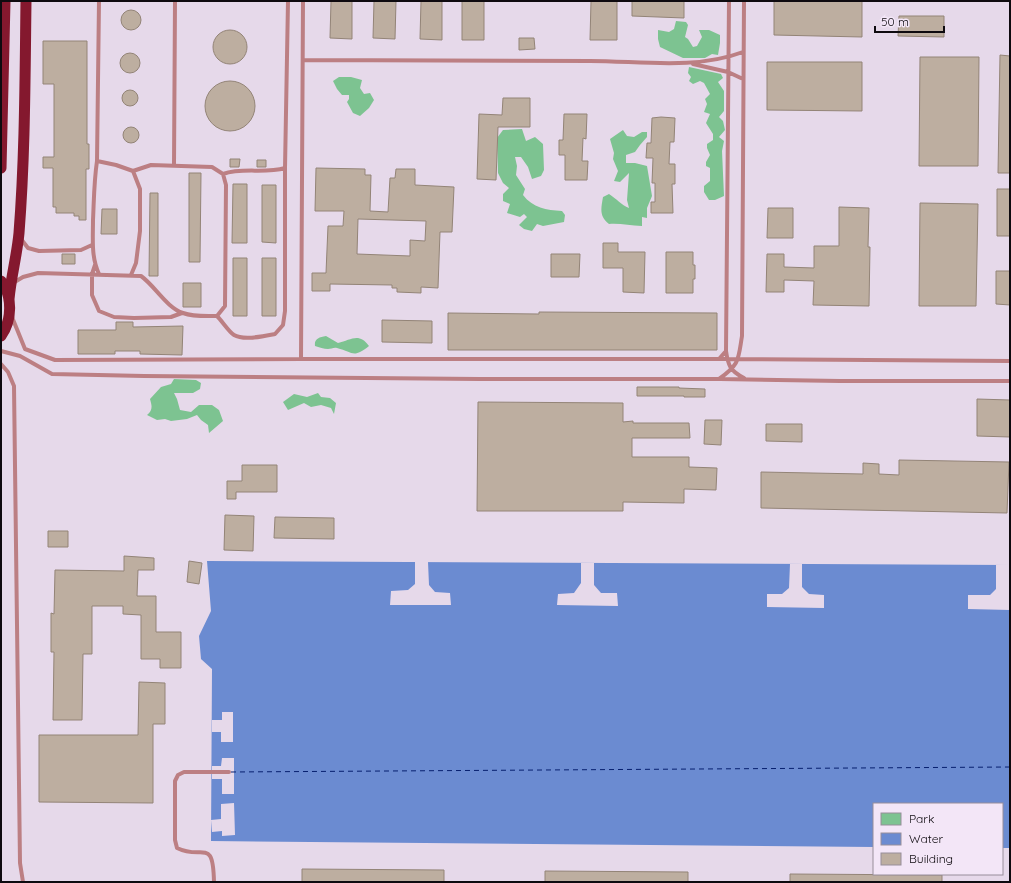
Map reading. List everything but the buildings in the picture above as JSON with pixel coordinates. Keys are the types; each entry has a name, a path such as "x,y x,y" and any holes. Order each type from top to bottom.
{"highway":[{"path":"1,168 5,1"},
{"path":"1,336 8,323 10,312 9,299 5,283 18,247 23,184 26,1"}],"lane":[{"path":"99,1 97,161 94,186 92,245 95,265 99,274"},
{"path":"174,165 175,1"},
{"path":"5,283 38,272 141,276 150,282 171,305 182,313 198,316 217,316 234,335 246,338 275,334 283,325 284,311 288,1"},
{"path":"301,359 303,1"},
{"path":"729,1 726,350 727,363 734,373 746,379"},
{"path":"719,379 732,370 738,359 742,336 744,1"},
{"path":"689,64 729,58 743,52"},
{"path":"303,60 602,61 689,64 728,72 743,79"},
{"path":"97,161 116,165 133,171 151,165 174,165 212,167 223,174 226,186 224,306 217,316"},
{"path":"223,174 232,171 276,171 285,168"},
{"path":"131,275 136,263 140,224 140,189 133,171"},
{"path":"19,232 22,240 28,248 39,251 82,250 92,245"},
{"path":"95,265 92,274 92,295 99,311 114,317 134,318 171,318 182,313"},
{"path":"10,312 26,349 55,360 738,359 1010,361"},
{"path":"719,359 726,350"},
{"path":"1,351 20,356 52,374 144,376 1010,381"},
{"path":"1,364 8,372 14,386 20,864 23,882"},
{"path":"214,882 214,864 211,857 206,852 183,851 177,848 175,840 175,782 178,775 184,772 229,772"}],"green space":[{"path":"676,21 686,22 688,25 685,37 693,47 697,46 702,37 699,30 709,30 720,35 718,55 712,54 705,58 683,58 660,47 658,30 669,32 674,29"},
{"path":"689,67 721,74 723,78 718,82 724,91 724,111 719,117 723,121 725,130 719,137 724,141 722,151 724,196 715,200 709,200 704,192 704,186 710,181 710,168 706,166 706,162 710,155 707,144 713,140 713,134 706,123 710,114 704,112 707,104 705,99 710,94 704,83 700,81 693,84 689,81 691,77 688,73"},
{"path":"339,77 351,77 362,80 360,88 364,94 370,93 374,100 369,108 360,116 353,113 347,102 349,95 342,95 337,89 333,81"},
{"path":"522,129 526,141 535,137 543,144 544,170 541,176 532,179 528,167 521,157 515,157 517,166 516,175 525,189 523,195 531,203 540,208 562,211 565,215 564,222 543,226 537,224 532,231 524,229 519,225 527,217 524,214 520,217 507,213 510,204 503,201 503,194 509,188 503,183 498,173 497,138 503,130"},
{"path":"623,130 627,136 634,137 642,132 647,132 647,137 635,152 626,155 626,163 635,163 647,166 652,196 647,208 647,218 642,217 642,226 609,224 602,215 603,197 609,194 629,208 627,200 629,173 620,182 614,181 618,171 613,159 614,153 610,139"},
{"path":"326,336 338,343 358,338 362,339 369,346 360,352 350,353 336,348 326,349 315,346 315,342 318,339"},
{"path":"174,379 196,380 201,383 200,389 193,393 174,393 180,410 191,412 199,405 212,405 219,410 223,421 209,433 208,425 197,415 187,419 171,421 165,419 157,420 147,415 152,408 150,399 161,387 171,384"},
{"path":"318,393 321,397 330,398 336,403 334,414 331,408 321,405 311,407 304,403 288,410 283,402 294,394 307,397"}],"water":[{"path":"207,561 1010,565 1010,848 1003,848 1003,803 873,803 873,847 211,841 212,669 201,659 199,636 211,611"}],"pier":[{"path":"415,562 428,562 429,585 435,592 450,593 451,605 390,605 391,591 408,590 415,584"},
{"path":"581,563 594,563 594,585 601,593 617,593 618,606 557,605 558,594 574,593 581,583"},
{"path":"790,564 802,564 802,587 809,594 824,595 824,608 767,607 767,594 782,594 789,588"},
{"path":"1009,564 1010,610 968,609 968,595 990,595 996,589 996,565"},
{"path":"222,712 233,712 233,742 221,742 221,732 212,732 212,720 222,720"},
{"path":"222,758 234,758 234,794 222,794 222,779 212,779 212,766 221,766"},
{"path":"234,803 235,835 222,836 222,831 212,832 211,820 221,819 221,804"}],"ferry route":[{"path":"231,772 1010,767"}]}
